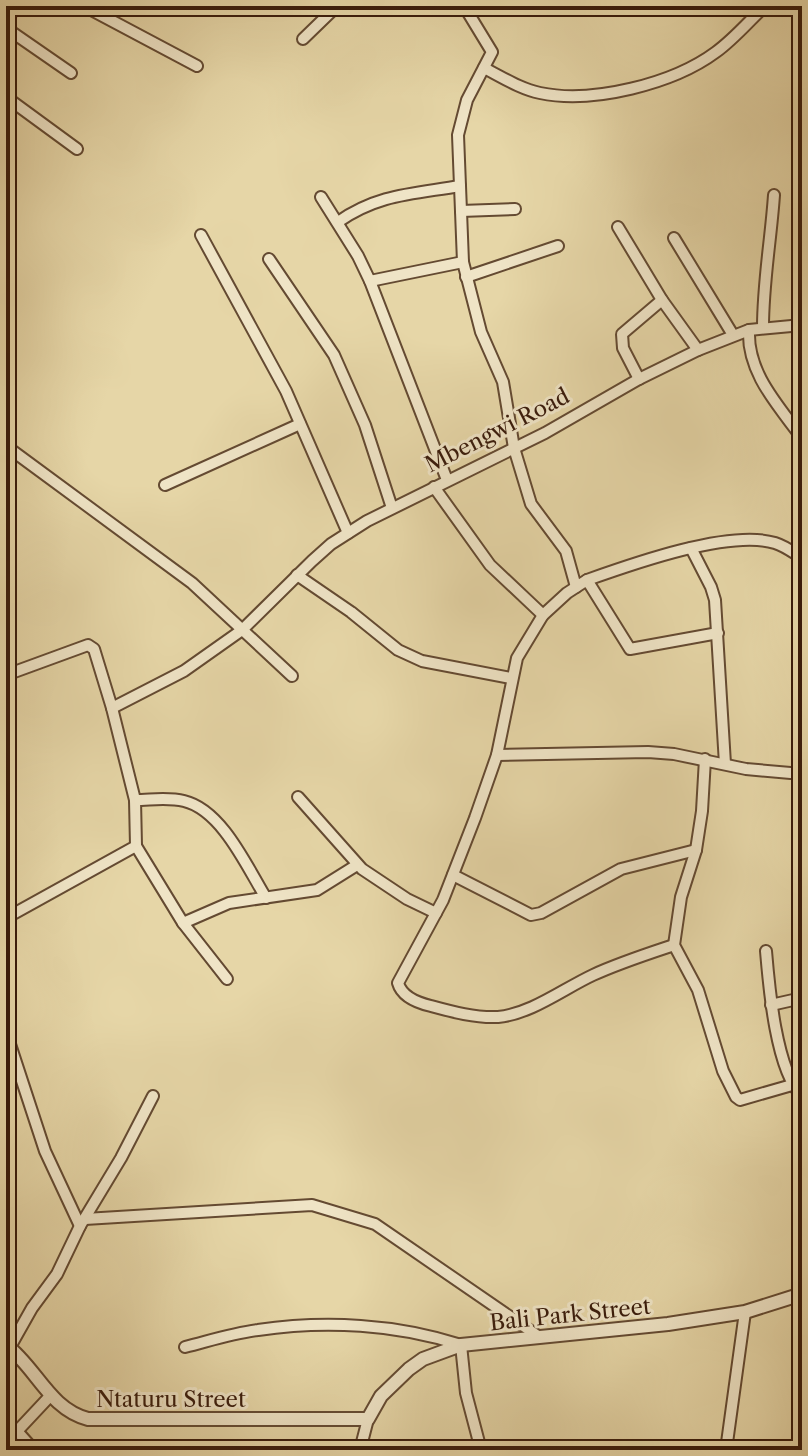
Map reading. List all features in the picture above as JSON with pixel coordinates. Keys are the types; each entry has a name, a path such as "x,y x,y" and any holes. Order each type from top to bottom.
{"main road":[{"path":"6,17 12,6"}],"street":[{"path":"84,6 197,66"},
{"path":"303,39 337,6"},
{"path":"464,6 492,52 461,118 457,150 463,262 481,332 503,382 514,448 531,504 539,519 566,551 573,567 576,587"},
{"path":"484,68 543,94 618,92 668,78 702,61 726,44 765,6"},
{"path":"6,28 71,73"},
{"path":"6,97 77,149"},
{"path":"338,222 379,199 460,186"},
{"path":"763,327 763,289 772,236 774,195"},
{"path":"321,197 370,281 447,480"},
{"path":"461,211 515,209"},
{"path":"618,227 662,300 698,350"},
{"path":"201,235 260,340 348,533"},
{"path":"674,238 733,335"},
{"path":"466,277 558,246"},
{"path":"269,259 334,355 365,425 392,508"},
{"path":"370,281 463,262"},
{"path":"639,379 623,348 622,334 662,300"},
{"name":"Mbengwi Road","path":"112,708 184,671 242,630 331,544 392,508 514,448 698,350 749,330 802,325"},
{"path":"749,330 749,352 757,375 802,438"},
{"path":"165,485 300,424"},
{"path":"6,446 206,595 292,676"},
{"path":"434,487 490,565 543,615"},
{"path":"674,945 593,975 519,1012 499,1017 468,1015 421,1004 399,988 397,979 436,913 453,875 497,755 509,708 511,678 526,640 543,615 587,580 691,548 757,540 779,544 802,558"},
{"path":"691,548 711,587 718,633 725,764"},
{"path":"297,575 351,612 398,650 422,661 511,678"},
{"path":"587,580 630,649 718,633"},
{"path":"6,675 88,645 94,649 135,800 136,846 183,923 227,979"},
{"path":"497,755 648,752 802,774"},
{"path":"705,759 696,850 681,897 674,945 698,990 723,1071 736,1097 740,1100 792,1085"},
{"path":"298,797 357,865 407,899 436,913"},
{"path":"135,800 171,799 202,808 220,825 266,898"},
{"path":"6,918 136,846"},
{"path":"453,875 531,915 541,913 621,869 696,850"},
{"path":"183,923 220,905 317,890 357,865"},
{"path":"766,951 771,1005 792,1085 802,1096"},
{"path":"771,1005 802,998"},
{"path":"6,1032 45,1151 82,1222"},
{"path":"8,1346 57,1274 82,1222 121,1158 153,1096"},
{"path":"82,1222 312,1205 375,1224 538,1336"},
{"name":"Bali Park Street","path":"368,1419 381,1396 409,1369 423,1359 461,1345 668,1324 745,1312 802,1294"},
{"path":"726,1450 745,1312"},
{"path":"185,1347 256,1330 294,1326 404,1330 429,1334 461,1345 466,1393 481,1450"},
{"name":"Ntaturu Street","path":"8,1346 51,1395 76,1416 88,1419 368,1419"},
{"path":"6,1443 51,1395"},
{"path":"360,1450 368,1419"},
{"path":"17,1431 34,1450"}]}
